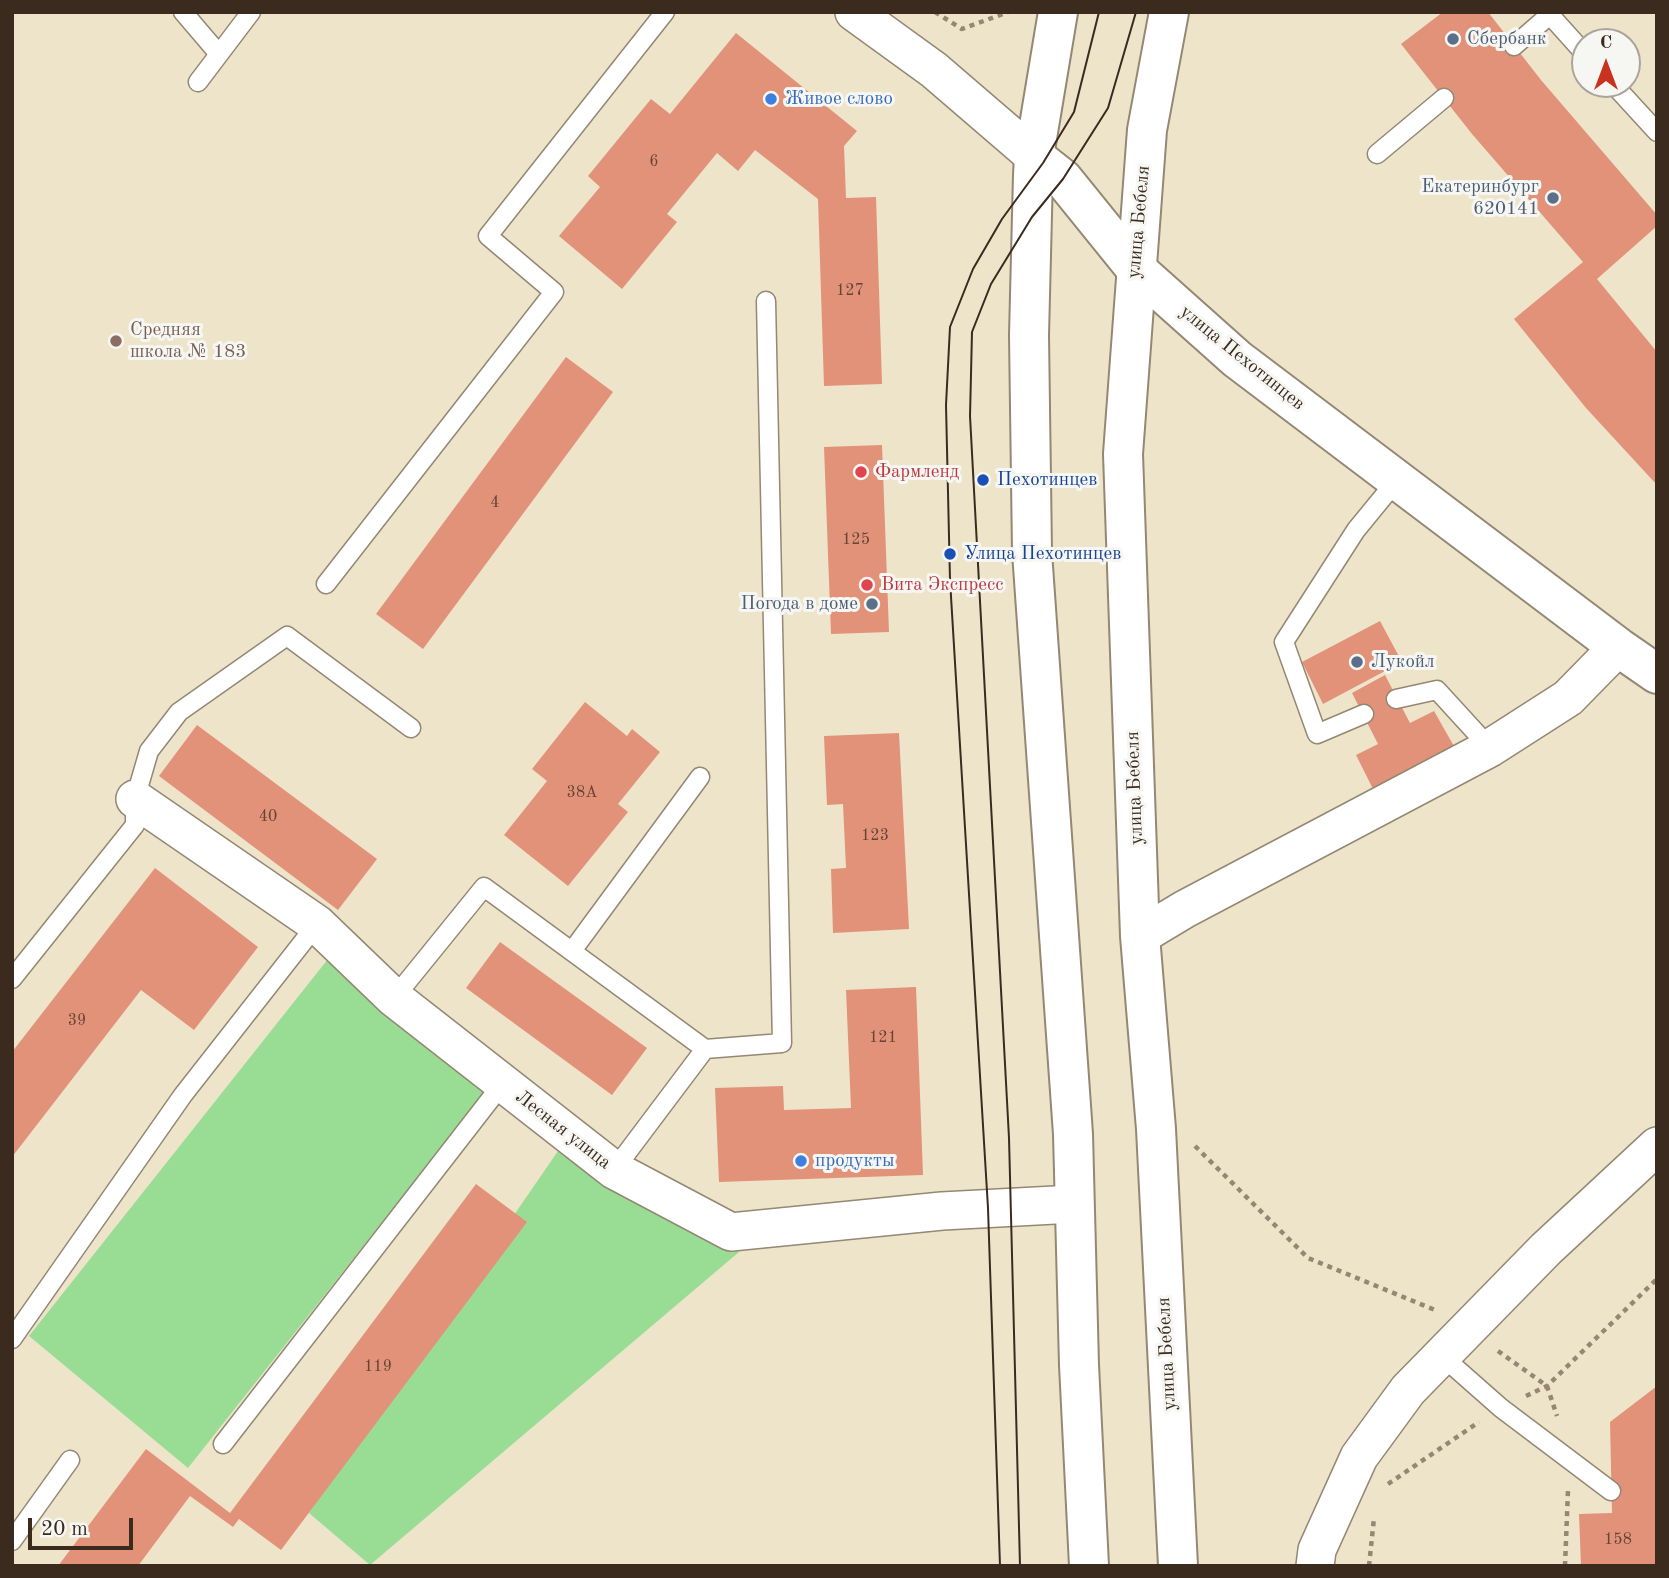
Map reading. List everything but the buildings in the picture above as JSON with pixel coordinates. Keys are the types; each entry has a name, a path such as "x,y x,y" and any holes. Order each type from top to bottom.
{"main road":[{"path":"1058,12 1034,156 1029,335 1032,552 1073,1134 1089,1566"},
{"name":"улица Бебеля","path":"1169,12 1147,130 1123,454 1140,936 1156,1129 1178,1566"},
{"name":"улица Пехотинцев","path":"1034,156 1063,179 1135,268 1237,359 1657,674"}],"street":[{"name":"улица Пехотинцев","path":"854,12 934,70 1034,156"},
{"path":"1140,936 1185,909 1490,748 1568,698 1618,647"},
{"name":"Лесная улица","path":"135,799 317,925 394,998 614,1170 731,1232 942,1211 1074,1203"},
{"path":"1315,1566 1317,1550 1359,1457 1408,1390 1546,1249 1657,1146"}],"lane":[{"path":"183,12 218,53"},
{"path":"198,82 251,12"},
{"path":"326,584 554,292 488,236 665,12"},
{"path":"1514,46 1551,14 1571,38"},
{"path":"1377,154 1444,98"},
{"path":"1626,98 1657,132"},
{"path":"394,998 484,887 705,1049 782,1043 766,301"},
{"path":"1364,714 1317,734 1284,642 1356,530 1397,480"},
{"path":"12,979 135,825 135,799 149,751 179,712 287,636 411,728"},
{"path":"1396,699 1437,690 1490,748"},
{"path":"572,951 700,777"},
{"path":"12,1339 183,1095 317,925"},
{"path":"614,1170 705,1049"},
{"path":"223,1444 503,1083"},
{"path":"1442,1356 1501,1408 1611,1491"},
{"path":"12,1541 70,1460"}],"path":[{"path":"935,12 962,29 1008,12"},
{"path":"1194,1145 1308,1258 1445,1315 1547,1386"},
{"path":"1377,1491 1501,1408 1547,1386 1657,1279"},
{"path":"1369,1566 1374,1516"}],"green space":[{"path":"328,959 496,1078 188,1468 29,1336"},
{"path":"569,1135 739,1252 370,1565 309,1513"}],"tram line":[{"path":"1000,1566 988,1208 950,580 946,405 950,327 973,269 1002,219 1043,163 1074,112 1099,12"},
{"path":"1020,1566 1009,1138 970,416 972,332 991,284 1032,217 1063,179 1108,108 1136,12"}],"place":[{"name":"Сбербанк","path":"1453,39"},
{"name":"Живое слово","path":"771,99"},
{"name":"Екатеринбург 620141","path":"1553,198"},
{"name":"Средняя школа № 183","path":"116,341"},
{"name":"Фармленд","path":"861,472"},
{"name":"Пехотинцев","path":"983,480"},
{"name":"Улица Пехотинцев","path":"950,554"},
{"name":"Вита Экспресс","path":"867,585"},
{"name":"Погода в доме","path":"872,604"},
{"name":"Лукойл","path":"1357,662"},
{"name":"продукты","path":"801,1161"}]}
